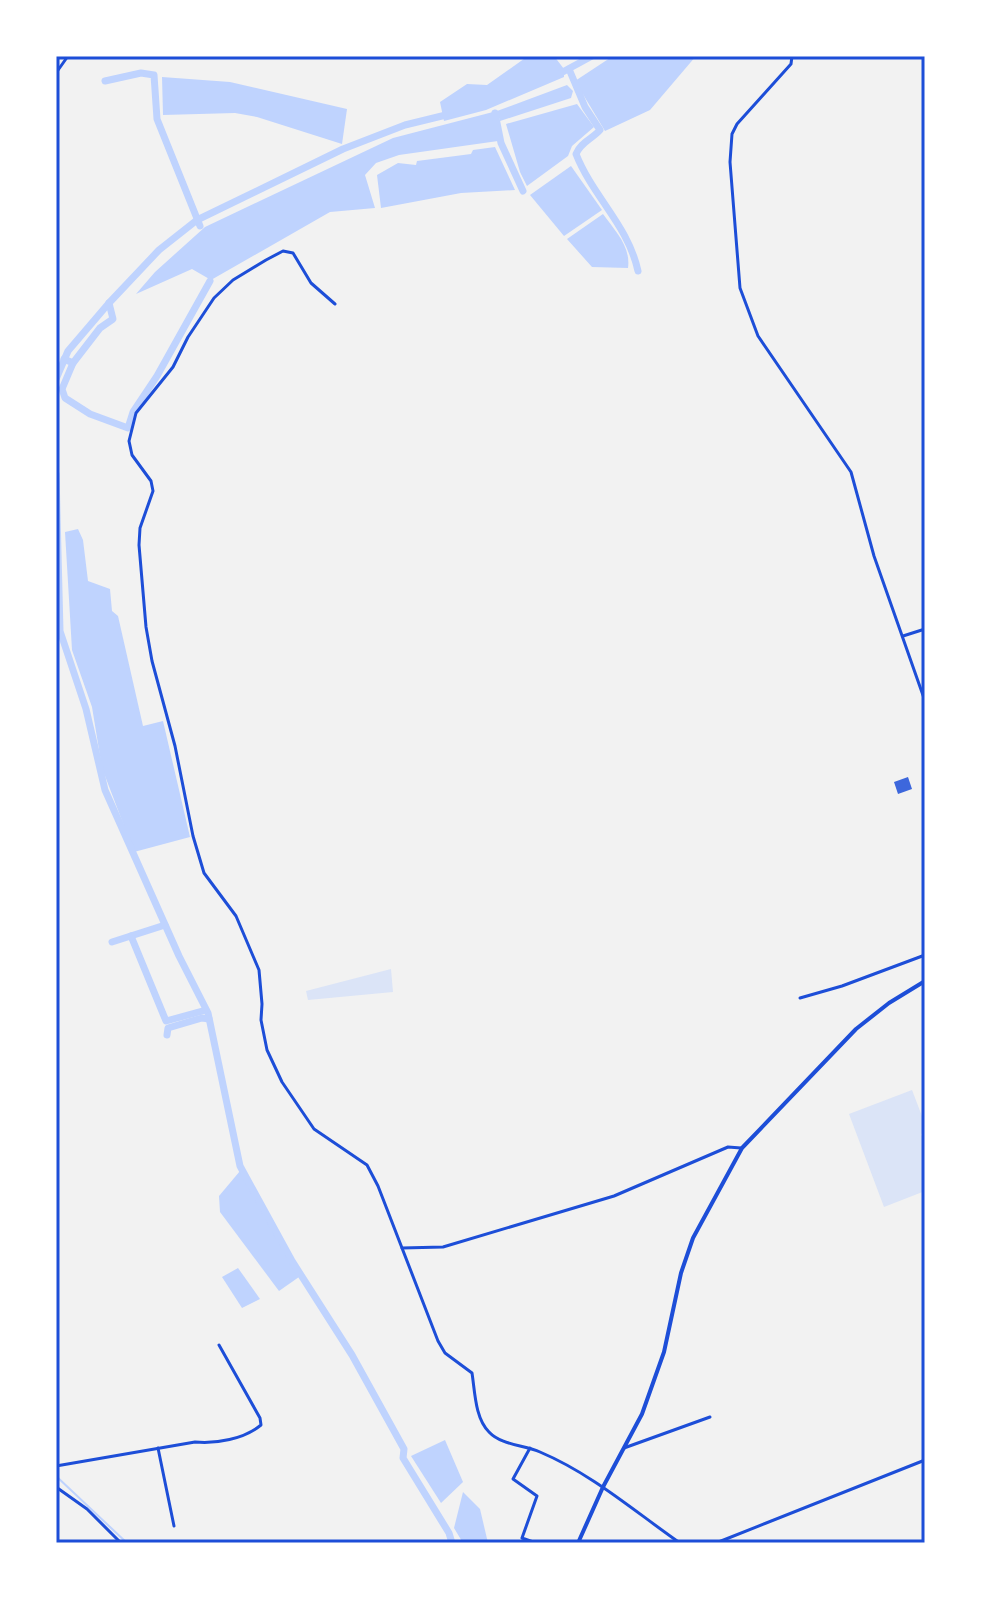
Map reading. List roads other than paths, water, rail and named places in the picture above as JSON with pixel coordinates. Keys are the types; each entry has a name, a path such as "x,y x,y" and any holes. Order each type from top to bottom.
{"street":[{"path":"56,73 68,56"},
{"path":"792,56 791,64 737,124 732,134 730,162 740,288 758,336 851,472 874,556 925,701"},
{"path":"335,304 311,283 296,257 289,251 279,253 233,280 205,309 173,367 136,413 129,441 132,455 151,481 153,491 140,528 139,545 146,627 193,836 204,873 236,916 259,970 267,1050 282,1082 314,1129 367,1165 438,1341 445,1353 472,1373 477,1407 486,1429 496,1438 564,1462 680,1543"},
{"path":"903,636 925,629"},
{"path":"800,998 925,955"},
{"path":"578,1543 603,1487 642,1414 664,1352 681,1273 693,1238 742,1148 856,1029 889,1003 925,981"},
{"path":"402,1248 443,1247 457,1243 614,1196 728,1147 742,1148"},
{"path":"56,1466 195,1442 209,1443 251,1433 261,1425 260,1418 219,1345"},
{"path":"624,1448 710,1417"},
{"path":"158,1448 174,1526"},
{"path":"530,1448 513,1479 537,1496 522,1538 536,1543"},
{"path":"716,1543 925,1460"},
{"path":"56,1487 87,1509 121,1543"}],"water":[{"path":"528,56 554,56 564,69 564,77 486,110 444,121 440,102 467,84 487,85"},
{"path":"613,56 696,56 650,110 605,131 575,81"},
{"path":"162,77 230,82 347,109 342,144 235,113 163,115"},
{"path":"567,85 573,91 571,98 500,121 497,111"},
{"path":"577,104 594,127 572,146 568,156 527,186 506,124"},
{"path":"493,112 498,141 399,155 376,163 365,175 375,208 330,212 211,280 192,269 136,294 155,272 205,227 393,138"},
{"path":"495,147 515,190 461,193 381,208 377,175 398,163 416,165 417,161 471,154 473,150"},
{"path":"571,166 602,210 564,236 530,195"},
{"path":"603,214 625,246 628,268 592,267 567,239"},
{"path":"78,529 83,540 88,581 110,589 112,611 118,616 143,726 163,721 190,837 134,852 102,768 92,707 72,650 65,532"},
{"path":"240,1171 299,1277 279,1291 220,1212 219,1196"},
{"path":"238,1268 260,1299 242,1308 222,1277"},
{"path":"445,1440 463,1482 441,1503 411,1456"},
{"path":"463,1492 480,1509 488,1543 463,1543 454,1528"}],"waterway":[{"path":"559,74 592,56"},
{"path":"569,69 585,107 600,130 576,154 626,239 638,271"},
{"path":"105,81 141,73 154,75 157,119 200,226"},
{"path":"495,113 501,143 523,191"},
{"path":"56,379 68,351 109,303 159,250 197,220 343,149 405,125 450,114"},
{"path":"64,359 73,363 62,389 65,398 90,414 128,428 133,412 157,376 210,281"},
{"path":"73,363 100,328 113,319 109,303"},
{"path":"56,474 60,631 86,709 105,790 179,956 208,1013 240,1166 292,1261 352,1355 404,1449 403,1458 452,1543"},
{"path":"112,942 165,925"},
{"path":"131,936 166,1021 206,1010"},
{"path":"167,1035 168,1028 202,1018 209,1019"},
{"path":"56,1476 127,1543"}]}
